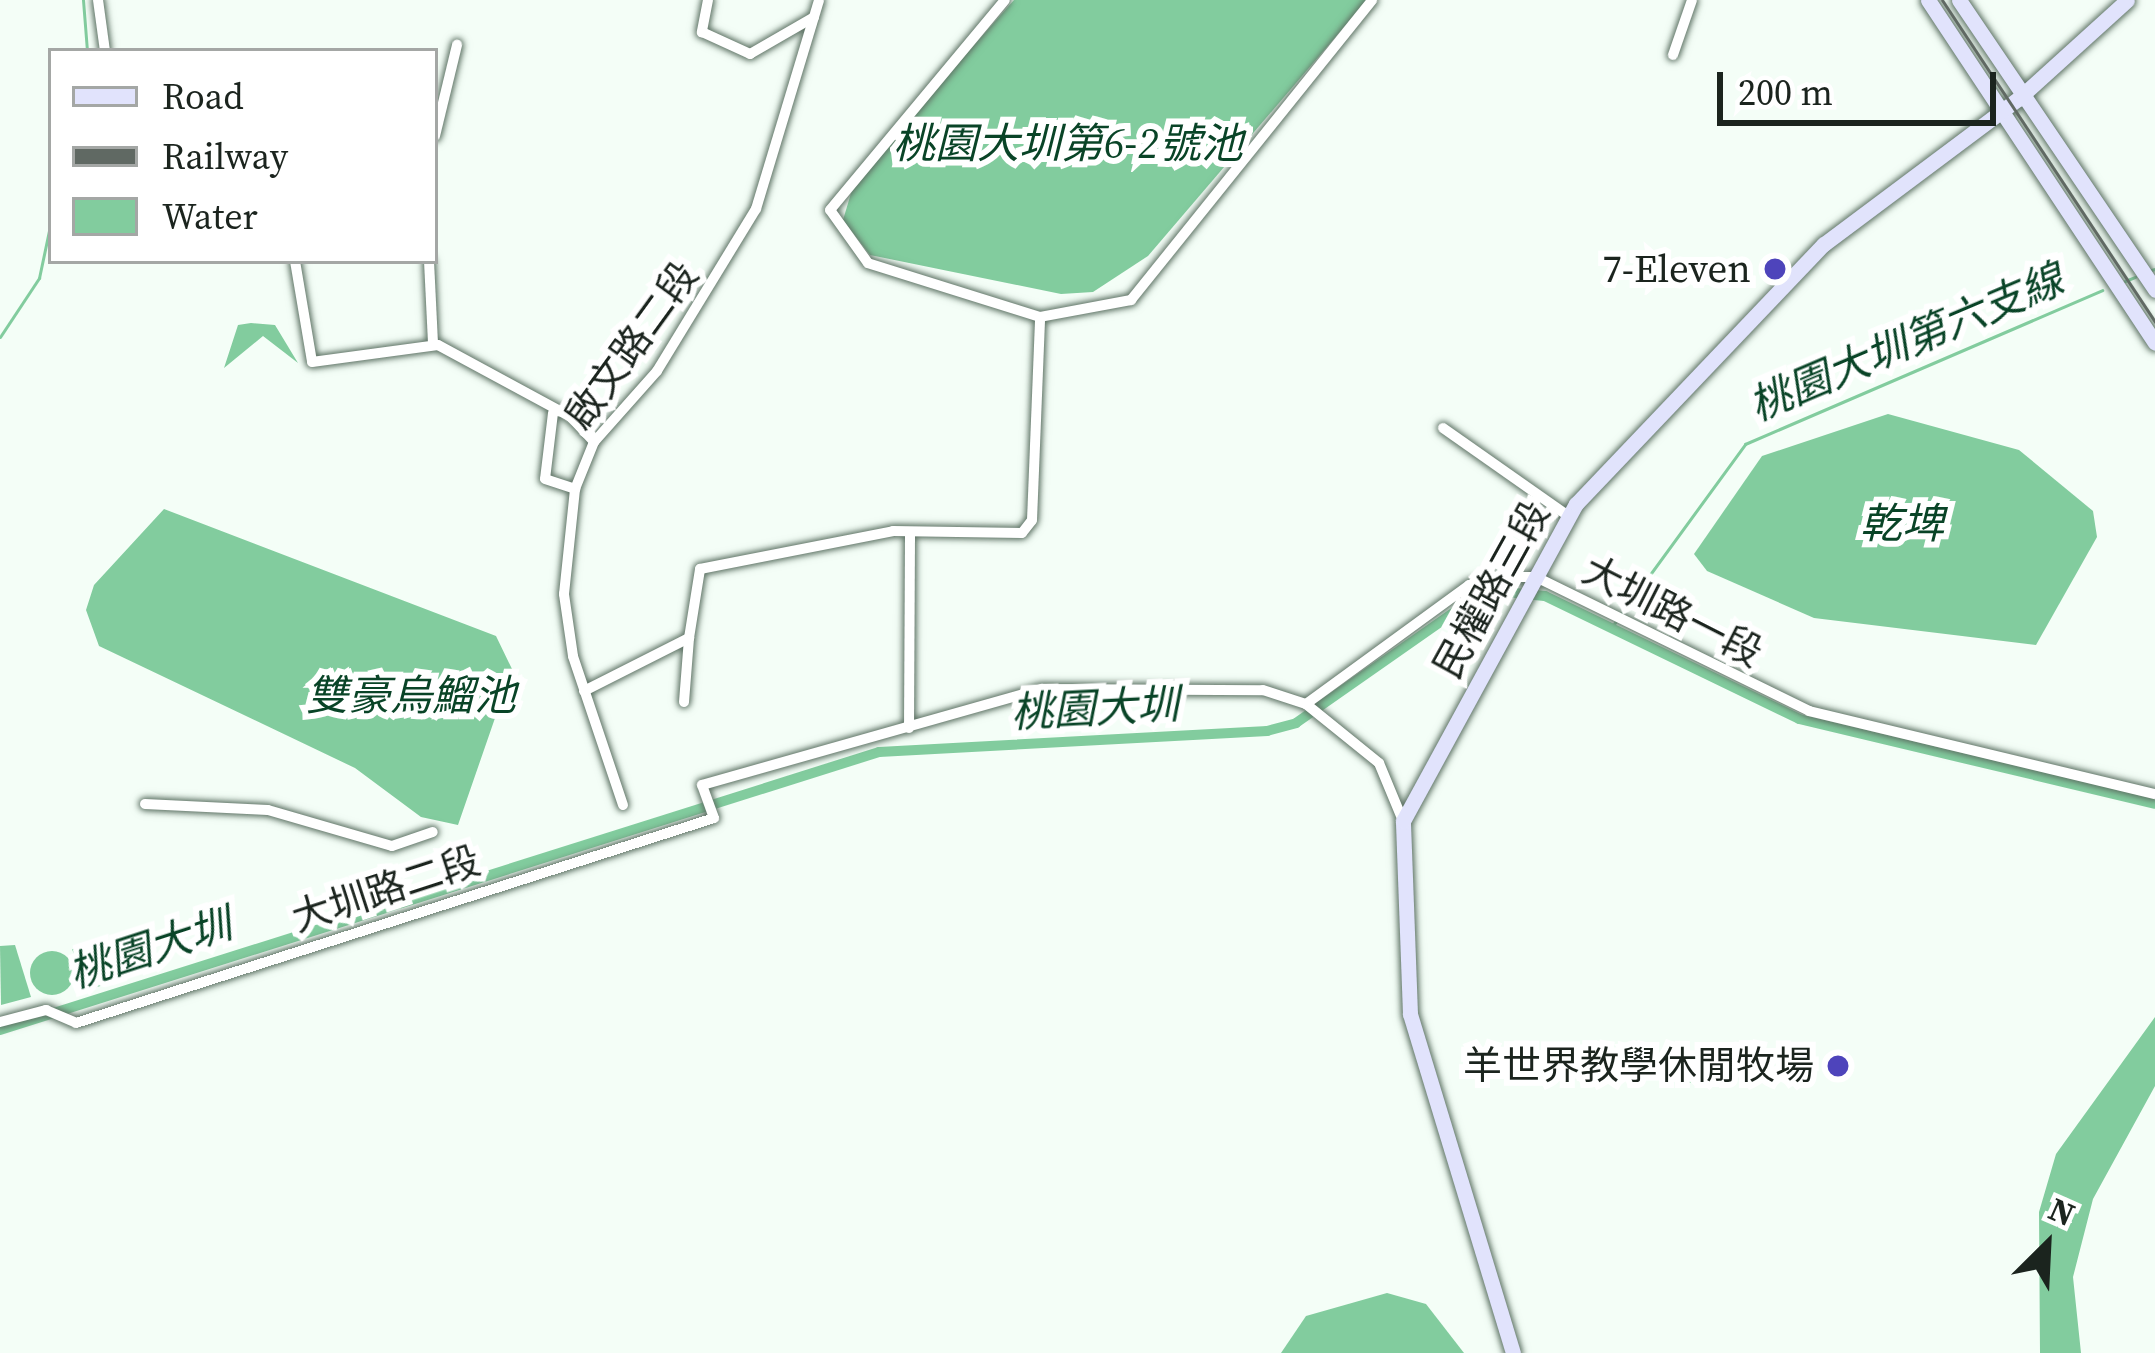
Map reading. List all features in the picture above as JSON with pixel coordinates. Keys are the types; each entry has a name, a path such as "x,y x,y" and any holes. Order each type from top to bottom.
{"street":[{"path":"98,0 105,48"},
{"path":"708,0 702,32 750,54 814,17"},
{"name":"啟文路二段","path":"623,805 584,691 564,594 575,489 594,442 657,371 746,229 819,0"},
{"path":"1005,0 830,210 868,263 1040,317 1131,300 1372,0"},
{"path":"1672,55 1692,0"},
{"path":"1928,0 1995,112 2155,343"},
{"path":"1959,0 2018,99 2155,290"},
{"name":"民權路三段","path":"1403,821 1567,514 1824,244 2018,99 2127,0"},
{"path":"438,124 457,45"},
{"path":"296,264 312,362 433,344 554,413 594,442"},
{"path":"429,264 433,344"},
{"path":"684,702 700,569 910,533 1022,533 1032,520 1040,317"},
{"path":"554,413 545,479 575,489"},
{"path":"1444,428 1567,514"},
{"path":"910,533 909,728 1042,689 1263,690 1312,708 1378,763 1403,821 1410,1015 1513,1353"},
{"name":"大圳路一段","path":"1312,708 1469,585 1536,578 1809,711 2155,794"},
{"path":"584,691 689,638"},
{"name":"大圳路二段","path":"0,1022 46,1010 76,1023 715,818 702,785 909,728"},
{"path":"145,804 268,810 392,846 434,832"}],"water":[{"name":"桃園大圳第6-2號池","path":"1014,0 1367,0 1148,256 1093,292 1061,294 870,255 843,220 855,180"},
{"path":"238,325 275,325 298,363 263,336 224,368"},
{"name":"乾埤","path":"1888,414 2019,450 2093,511 2097,537 2036,645 1814,618 1707,571 1694,554 1762,456"},
{"name":"雙豪烏鰡池","path":"164,509 496,636 512,669 458,825 421,817 355,768 99,646 86,610 94,585"},
{"path":"141,943 144,972 88,990 72,949"},
{"path":"15,945 31,997 1,1005 0,946"},
{"path":"52,951 68,957 74,973 68,989 52,995 36,989 30,973 36,957"},
{"path":"2155,1017 2155,1086 2093,1199 2073,1277 2081,1353 2040,1353 2039,1212 2056,1154"},
{"path":"1684,1052 1695,1057 1700,1068 1695,1079 1684,1084 1673,1079 1668,1068 1673,1057"},
{"path":"1387,1293 1426,1304 1464,1353 1281,1353 1306,1316"}],"waterway":[{"path":"83,0 87,48"},
{"path":"0,337 39,278 48,235"},
{"name":"桃園大圳第六支線","path":"2151,270 2155,269"},
{"name":"桃園大圳第六支線","path":"2125,281 2135,277"},
{"name":"桃園大圳第六支線","path":"1611,628 1745,444 2102,290"},
{"name":"桃園大圳","path":"0,1030 879,752 1267,731 1296,723 1486,590 1545,596 1799,719 2155,804"}],"railway":[{"path":"1942,0 2155,322"}],"place":[{"name":"7-Eleven","path":"1775,269"},
{"name":"羊世界教學休閒牧場","path":"1838,1066"}]}
